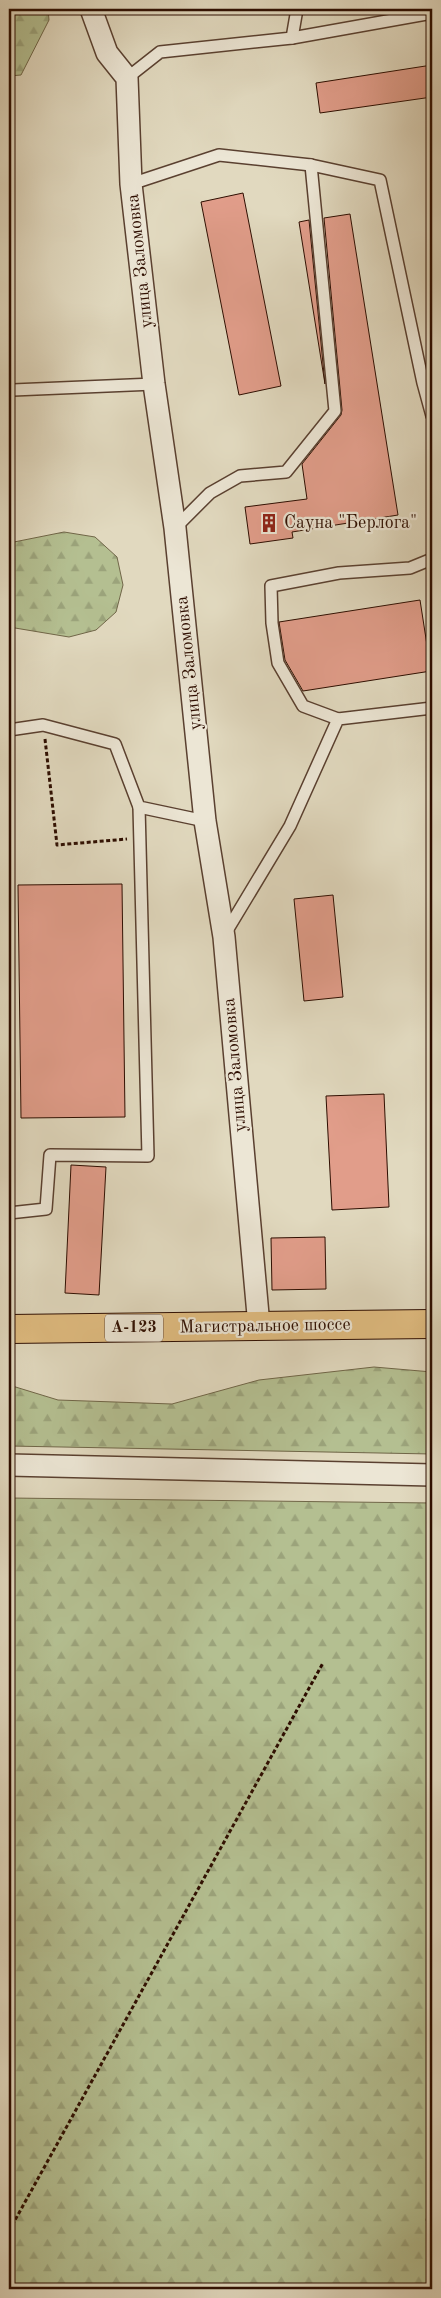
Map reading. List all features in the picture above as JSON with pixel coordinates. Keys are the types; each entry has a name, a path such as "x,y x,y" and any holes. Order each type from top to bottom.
{"main road":[{"name":"Магистральное шоссе","path":"9,1329 432,1324"}],"street":[{"path":"91,9 107,53 127,78"},
{"name":"улица Заломовка","path":"127,78 132,184 154,384 175,528 205,821 224,937 259,1326"},
{"path":"9,1465 432,1475"}],"lane":[{"path":"292,38 297,9"},
{"path":"127,78 160,52 292,38 432,13"},
{"path":"132,184 219,156 311,166 380,180 423,383 432,416"},
{"path":"175,528 210,493 240,476 286,472 335,411 311,166"},
{"path":"13,390 154,384"},
{"path":"432,559 410,568 339,573 270,586 272,624 278,663 304,706 338,719 432,708"},
{"path":"224,937 290,826 338,719"},
{"path":"9,730 43,725 115,744 139,807 148,1156 50,1155 46,1209 9,1213"},
{"path":"139,807 205,821"}],"path":[{"path":"43,725 58,845 140,837"},
{"path":"9,2231 323,1663"}],"green space":[{"path":"9,9 48,9 49,20 21,75 9,76"},
{"path":"64,532 95,537 117,557 123,585 116,612 96,630 69,637 9,627 9,543"},
{"path":"374,1367 432,1372 432,1454 9,1446 9,1385 58,1400 172,1404 259,1380"},
{"path":"9,1498 432,1503 432,2194 426,2220 432,2238 432,2289 9,2289"}],"building":[{"path":"432,65 432,97 320,113 316,83"},
{"path":"243,193 281,386 239,395 201,202"},
{"path":"350,214 398,515 292,532 293,538 250,544 245,507 307,499 302,464 341,415 324,218"},
{"path":"309,220 325,384 299,222"},
{"path":"420,600 431,671 303,691 285,660 279,622"},
{"path":"122,884 125,1117 21,1118 18,885"},
{"path":"333,895 343,997 304,1001 294,899"},
{"path":"384,1094 389,1207 332,1210 326,1096"},
{"path":"71,1165 106,1167 99,1295 65,1293"},
{"path":"325,1237 326,1289 272,1290 271,1238"}],"place":[{"name":"Сауна \"Берлога\"","path":"269,523"}]}
